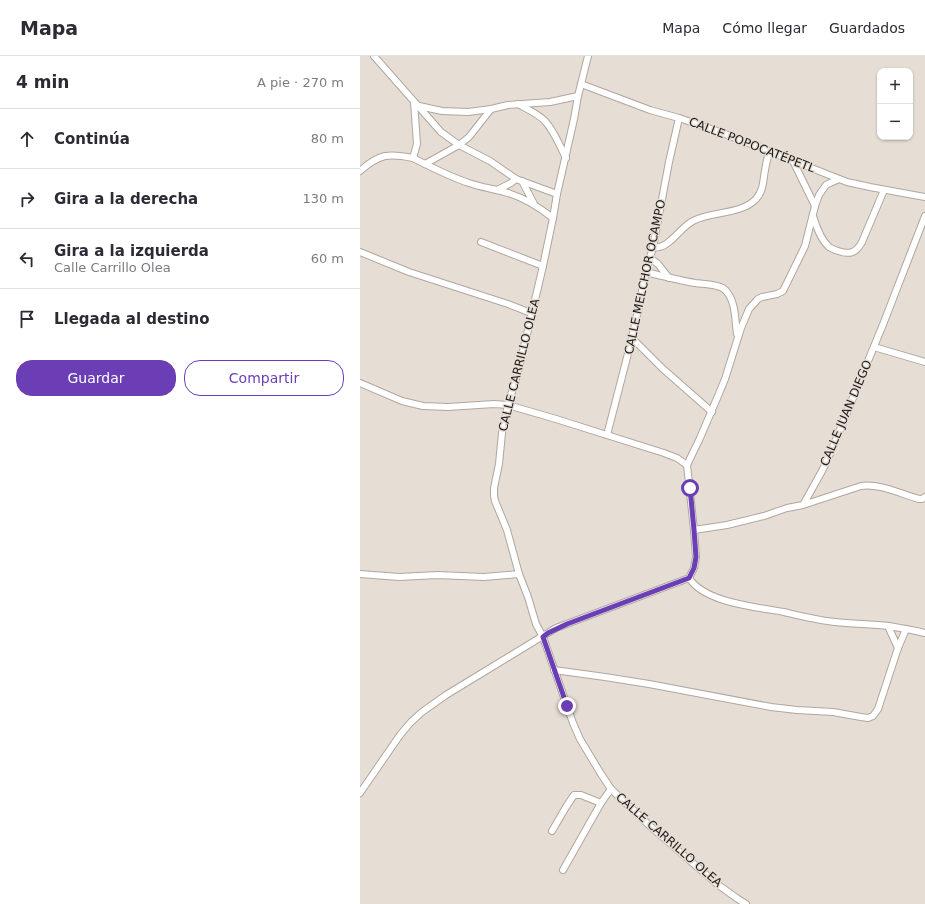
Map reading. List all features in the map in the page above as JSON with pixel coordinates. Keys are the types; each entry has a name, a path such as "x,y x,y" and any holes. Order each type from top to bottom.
{"street":[{"path":"374,56 441,132 459,145 490,161 519,180 557,194"},
{"name":"CALLE CARRILLO OLEA","path":"588,56 580,84 566,158 557,194 554,218 502,433 494,496 507,530 536,624 543,637 573,723 601,774 611,789 650,826 711,879 746,904"},
{"name":"CALLE POPOCATÉPETL","path":"580,84 650,110 720,132 857,185 925,197"},
{"path":"416,104 433,110 468,112 508,105 550,102 578,96"},
{"path":"413,158 417,144 416,104"},
{"path":"518,104 545,122 552,131 566,158"},
{"path":"425,164 459,145 469,137 491,109"},
{"name":"CALLE MELCHOR OCAMPO","path":"607,435 632,338 653,247 679,118"},
{"path":"653,247 659,247 668,243 691,221 726,213 744,207 755,200 762,187 769,151"},
{"path":"360,171 372,161 384,156 402,156 413,158 468,183 512,194 534,204 554,218"},
{"path":"793,161 815,206"},
{"path":"360,793 400,735 411,722 446,695 548,633 567,624 689,578 695,562 694,530 687,465 712,412 749,309 762,297 778,294 786,287 805,246 819,195 826,185 839,179"},
{"path":"497,190 519,180"},
{"path":"519,180 534,204"},
{"path":"813,216 815,224 822,237 830,247 834,250 847,253 854,252 862,242 884,190"},
{"name":"CALLE JUAN DIEGO","path":"803,505 827,460 874,347 925,216"},
{"path":"481,242 543,266"},
{"path":"360,252 409,272 508,304 531,313"},
{"path":"650,258 658,264 669,278"},
{"path":"646,272 669,278 713,285 726,290 729,294 735,313 738,338"},
{"path":"632,338 662,368 712,412"},
{"path":"874,347 925,362"},
{"path":"360,383 402,401 423,406 448,407 494,404 508,405 664,453 687,465"},
{"path":"694,530 727,525 764,516 867,485 922,499 925,497"},
{"path":"360,574 399,577 438,575 484,577 520,574"},
{"path":"689,578 692,583 704,591 738,604 833,622 888,626 925,633"},
{"path":"888,626 898,648"},
{"path":"554,670 649,684 797,710 833,712 868,718 873,716 878,709 898,648 906,629"},
{"path":"563,870 601,803 611,789"},
{"path":"552,831 574,795 581,795 601,803"}],"route":[{"path":"567,706 543,637 556,628 689,578 694,568 696,557 690,488"}]}
